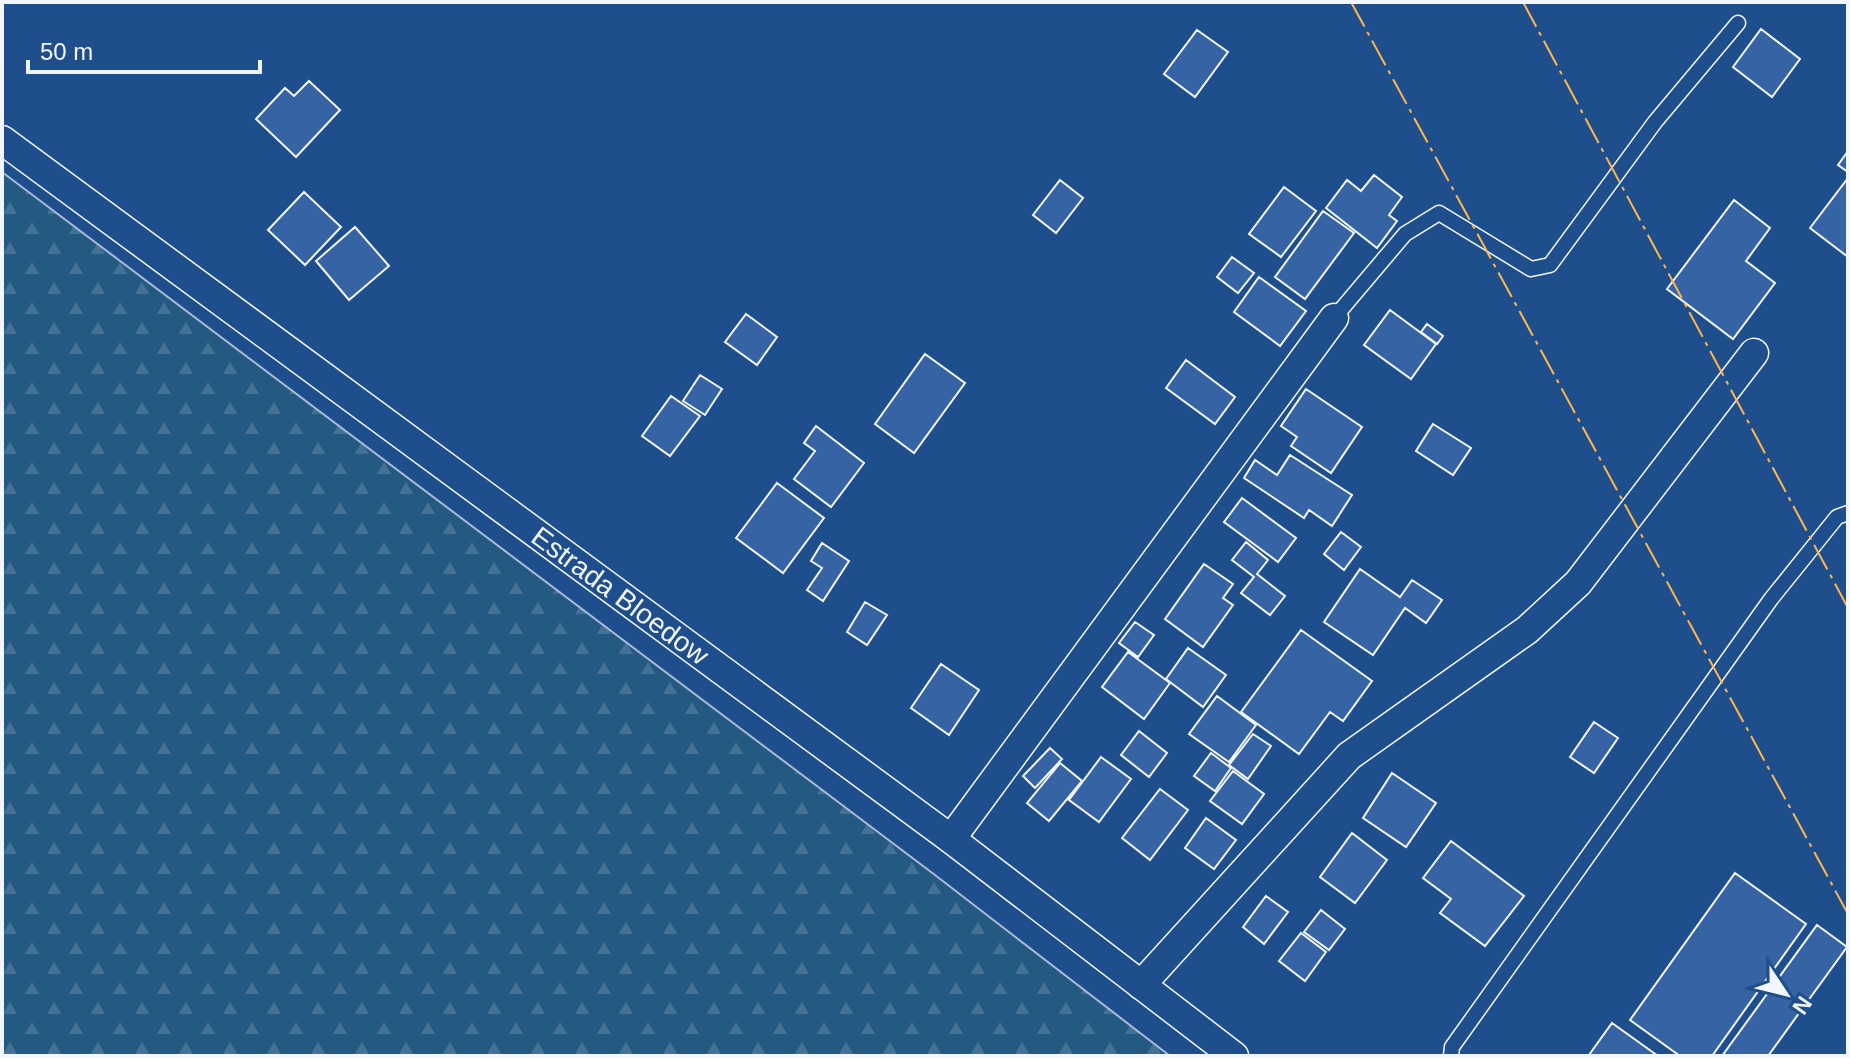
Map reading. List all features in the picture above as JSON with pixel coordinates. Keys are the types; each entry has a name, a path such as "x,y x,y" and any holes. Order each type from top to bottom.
{"street":[{"name":"Estrada Bloedow","path":"2,140 951,839 1234,1056"},
{"path":"951,839 1334,318"},
{"path":"1141,985 1349,756 1527,630 1578,583 1754,353"}],"lane":[{"path":"1334,318 1405,234 1439,213 1531,269 1550,265 1655,122 1738,23"},
{"path":"1451,1056 1452,1047 1771,599 1837,517 1848,513"}],"green space":[{"path":"2,172 935,875 1170,1056 2,1056"}],"building":[{"path":"1761,29 1800,59 1772,97 1733,67"},
{"path":"1197,30 1228,52 1195,97 1164,74"},
{"path":"309,81 340,110 296,157 256,119 285,88 294,96"},
{"path":"1848,151 1848,172 1838,165"},
{"path":"1374,175 1402,197 1389,215 1397,221 1377,248 1326,208 1347,180 1361,191"},
{"path":"1848,178 1848,257 1810,228"},
{"path":"1060,180 1083,198 1056,233 1033,215"},
{"path":"1284,187 1316,211 1281,257 1249,234"},
{"path":"304,192 341,227 305,265 268,230"},
{"path":"1734,200 1770,228 1746,261 1775,283 1733,339 1667,289"},
{"path":"1323,211 1354,233 1305,299 1275,277"},
{"path":"355,227 389,266 349,300 316,261"},
{"path":"1232,257 1254,273 1238,293 1217,277"},
{"path":"1259,277 1306,311 1280,346 1234,312"},
{"path":"1390,310 1436,344 1411,379 1364,345"},
{"path":"746,314 777,337 757,365 725,342"},
{"path":"1427,324 1443,336 1437,344 1421,332"},
{"path":"925,354 965,383 914,453 875,424"},
{"path":"1186,360 1235,397 1215,424 1166,388"},
{"path":"700,375 722,389 705,415 683,401"},
{"path":"1306,389 1362,427 1331,473 1291,446 1297,437 1281,426"},
{"path":"671,396 700,416 670,456 642,436"},
{"path":"1433,424 1471,448 1453,475 1416,451"},
{"path":"816,426 864,463 831,507 794,479 815,451 804,443"},
{"path":"1290,455 1352,495 1332,526 1309,510 1304,518 1244,478 1255,460 1277,475"},
{"path":"777,483 824,518 783,573 736,538"},
{"path":"1242,498 1296,538 1278,562 1224,522"},
{"path":"1341,532 1361,547 1344,570 1324,554"},
{"path":"1246,542 1268,560 1257,574 1285,596 1270,615 1241,593 1254,577 1232,560"},
{"path":"822,543 849,561 823,601 807,590 822,568 811,561"},
{"path":"1204,564 1233,584 1223,598 1233,605 1203,647 1165,619"},
{"path":"1360,569 1400,597 1412,580 1442,600 1426,623 1405,608 1373,655 1324,622"},
{"path":"865,602 887,615 867,645 847,632"},
{"path":"1135,622 1154,635 1138,657 1119,643"},
{"path":"1301,630 1372,681 1343,721 1330,712 1299,754 1241,712"},
{"path":"1188,648 1226,675 1203,707 1166,679"},
{"path":"1128,652 1170,683 1144,719 1102,687"},
{"path":"941,664 979,690 949,735 911,708"},
{"path":"1217,696 1256,725 1229,762 1189,734"},
{"path":"1594,722 1618,738 1594,773 1570,757"},
{"path":"1139,731 1167,753 1149,777 1121,755"},
{"path":"1253,734 1271,746 1248,779 1229,765"},
{"path":"1050,748 1062,759 1035,788 1023,776"},
{"path":"1211,753 1231,768 1215,791 1194,776"},
{"path":"1101,757 1131,779 1099,822 1069,800"},
{"path":"1060,763 1082,781 1049,821 1027,803"},
{"path":"1233,771 1264,794 1242,824 1210,801"},
{"path":"1392,773 1436,803 1406,847 1363,818"},
{"path":"1160,789 1188,810 1150,860 1122,838"},
{"path":"1206,818 1236,840 1214,869 1185,848"},
{"path":"1352,833 1387,860 1355,903 1320,877"},
{"path":"1451,841 1524,896 1485,946 1440,913 1451,899 1423,878"},
{"path":"1735,873 1806,924 1712,1056 1680,1056 1630,1020"},
{"path":"1266,896 1288,912 1264,944 1243,927"},
{"path":"1321,910 1345,929 1329,950 1304,932"},
{"path":"1817,925 1847,947 1768,1056 1722,1056"},
{"path":"1301,933 1326,952 1305,981 1279,961"},
{"path":"1612,1023 1658,1056 1589,1055"}],"power":[{"path":"1351,2 1848,914"},
{"path":"1523,2 1848,608"}]}
